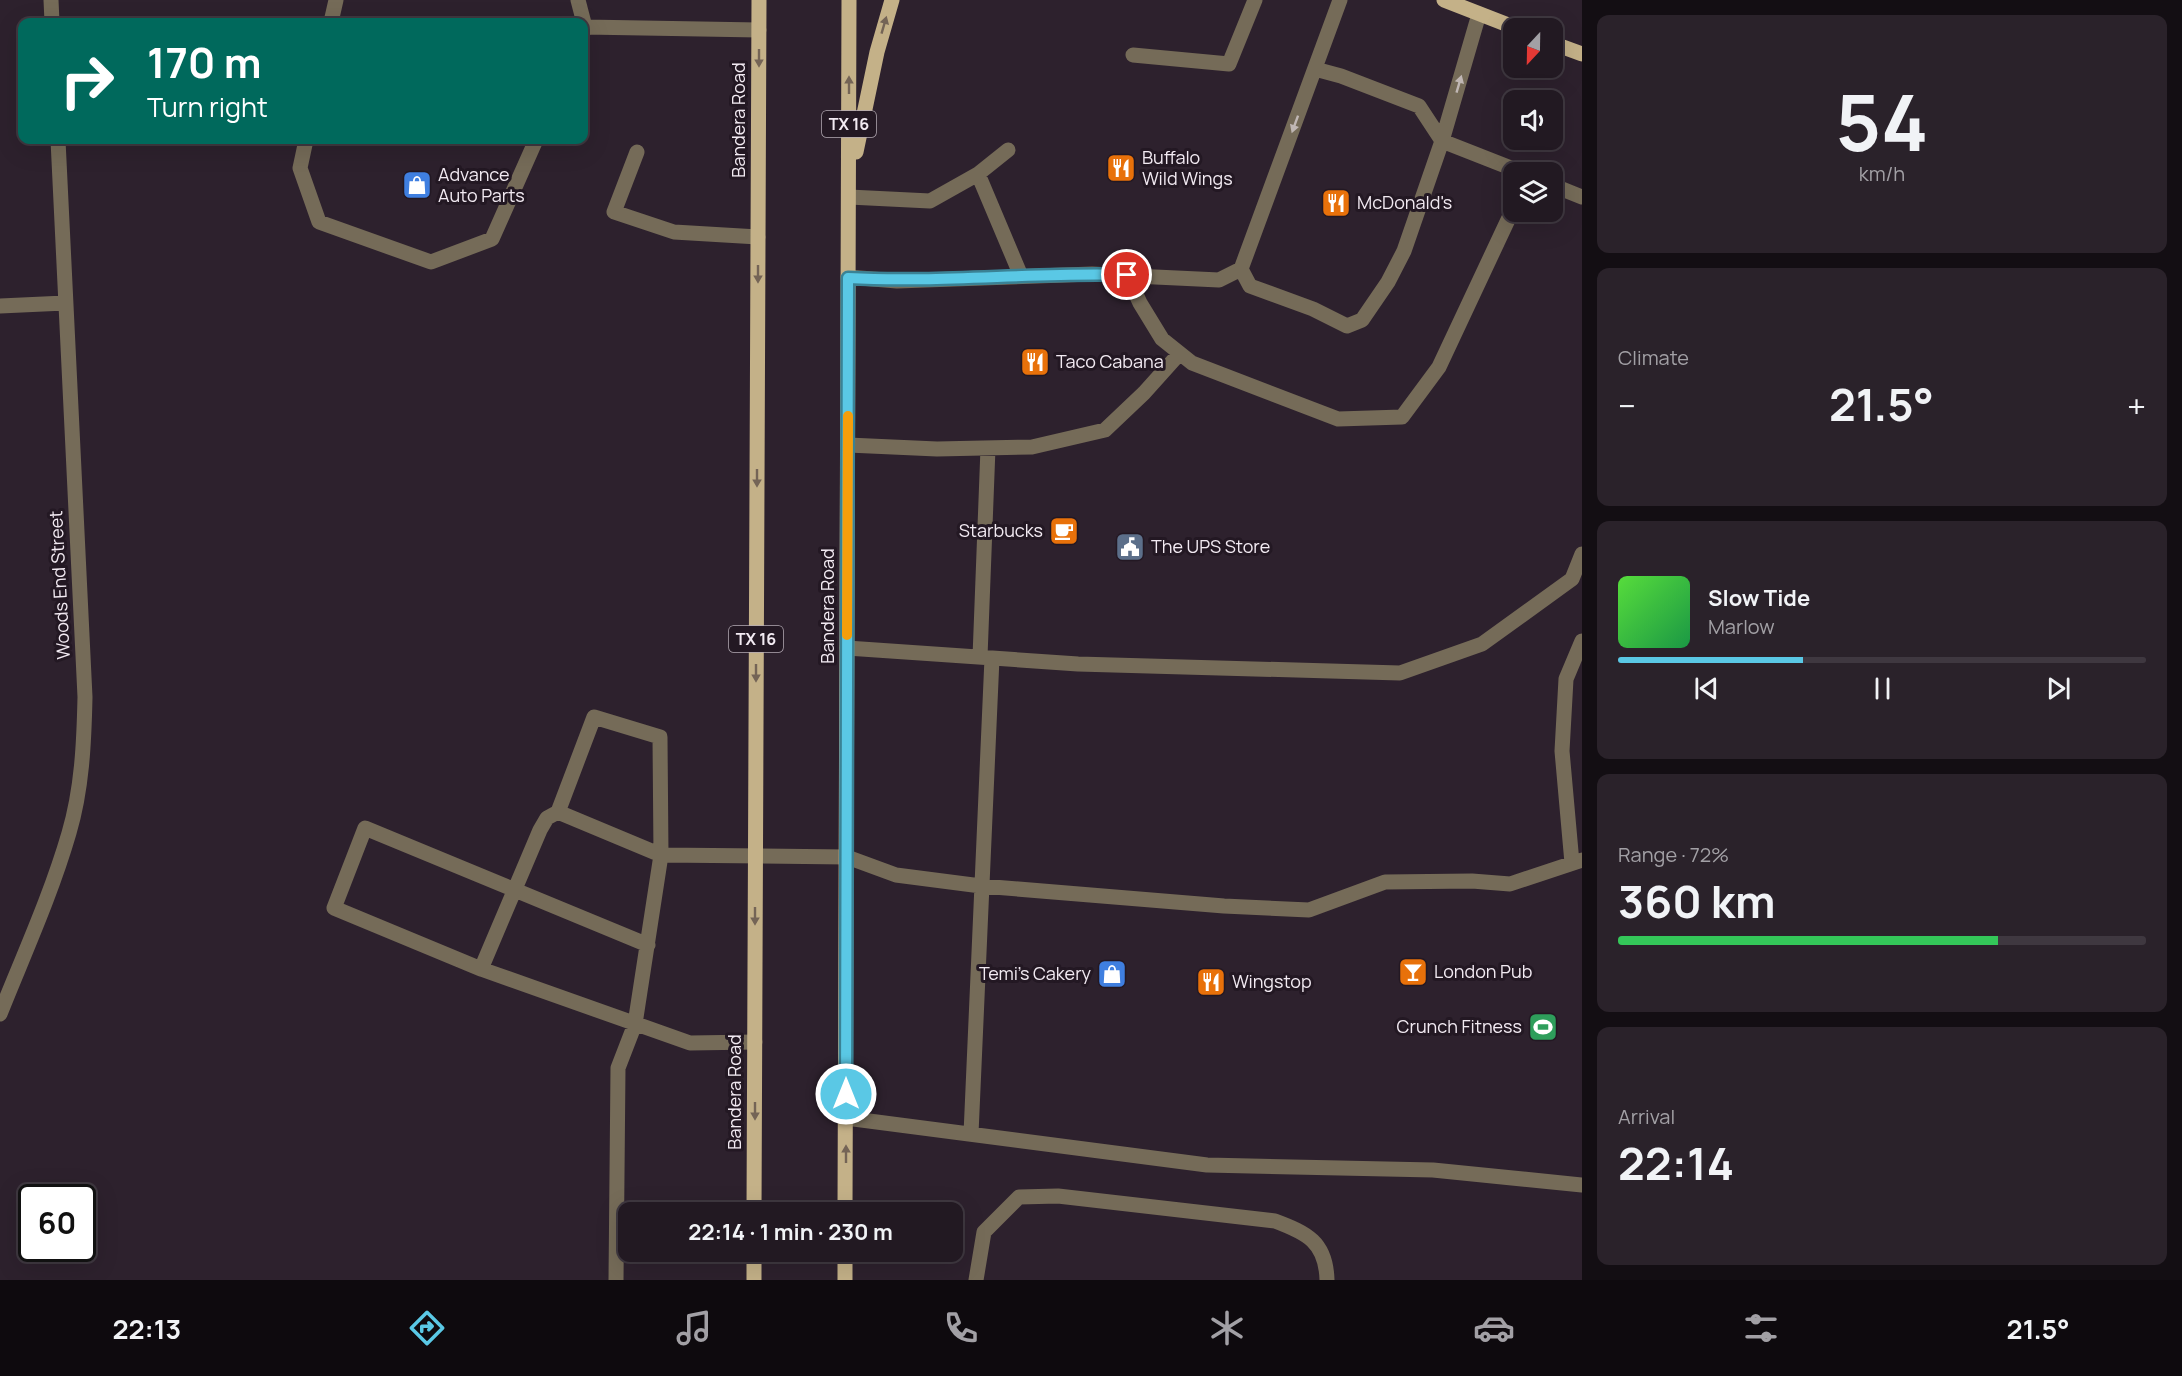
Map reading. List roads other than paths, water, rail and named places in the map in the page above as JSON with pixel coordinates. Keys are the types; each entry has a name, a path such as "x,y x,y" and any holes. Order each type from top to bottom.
{"main road":[{"name":"Bandera Road","path":"754,1202 759,0"},
{"name":"Bandera Road","path":"845,1202 849,0"},
{"path":"849,190 877,52 892,0"},
{"path":"1444,0 1476,8 1503,22"},
{"path":"1563,47 1582,54"},
{"path":"754,1262 754,1280"},
{"path":"845,1262 845,1280"}],"street":[{"path":"51,0 52,18"},
{"path":"333,18 336,0"},
{"path":"578,0 582,18"},
{"path":"1133,55 1229,64 1255,0"},
{"path":"848,278 897,281 1092,274 1219,280 1241,269 1340,0"},
{"path":"1241,269 1250,286 1313,309 1347,326 1362,320 1388,282 1404,251 1442,141 1476,8"},
{"path":"588,29 759,30"},
{"path":"1315,69 1361,82 1419,106 1442,141 1503,165"},
{"name":"Woods End Street","path":"0,1014 70,833 79,788 84,742 85,697 57,144"},
{"path":"305,144 300,168 319,222 431,262 492,239 534,144"},
{"path":"849,190 930,201 978,174 1008,150"},
{"path":"637,152 614,212 674,232 758,237"},
{"path":"978,174 1021,276"},
{"path":"1563,189 1582,197"},
{"path":"1127,275 1140,303 1162,339 1192,363 1338,419 1402,417 1439,367 1507,222"},
{"path":"0,306 65,303"},
{"path":"848,445 937,449 1032,447 1105,430 1144,393 1179,354"},
{"path":"971,1134 981,886 988,448"},
{"path":"847,648 1078,664 1400,673 1482,645 1577,582 1582,554"},
{"path":"558,812 661,855 755,858 847,857 896,875 981,886 1224,906 1309,910 1385,882 1472,881 1510,884 1577,862 1562,751 1566,679 1582,641"},
{"path":"481,969 540,830 547,818 558,812 594,717 660,737 661,855 635,1024 618,1068 616,1280"},
{"path":"648,945 365,828 334,908 481,969 690,1043 755,1042"},
{"path":"846,1118 1208,1165 1432,1170 1582,1185"},
{"path":"976,1280 984,1232 1006,1208 1019,1197 1058,1196 1275,1221 1304,1233 1321,1250 1327,1280"}],"place":[{"name":"Buffalo Wild Wings","path":"1121,168"},
{"name":"Advance Auto Parts","path":"417,185"},
{"name":"McDonald's","path":"1336,203"},
{"name":"Taco Cabana","path":"1035,362"},
{"name":"Starbucks","path":"1064,531"},
{"name":"The UPS Store","path":"1130,547"},
{"name":"London Pub","path":"1413,972"},
{"name":"Temi's Cakery","path":"1112,974"},
{"name":"Wingstop","path":"1211,982"},
{"name":"Crunch Fitness","path":"1543,1027"}]}
